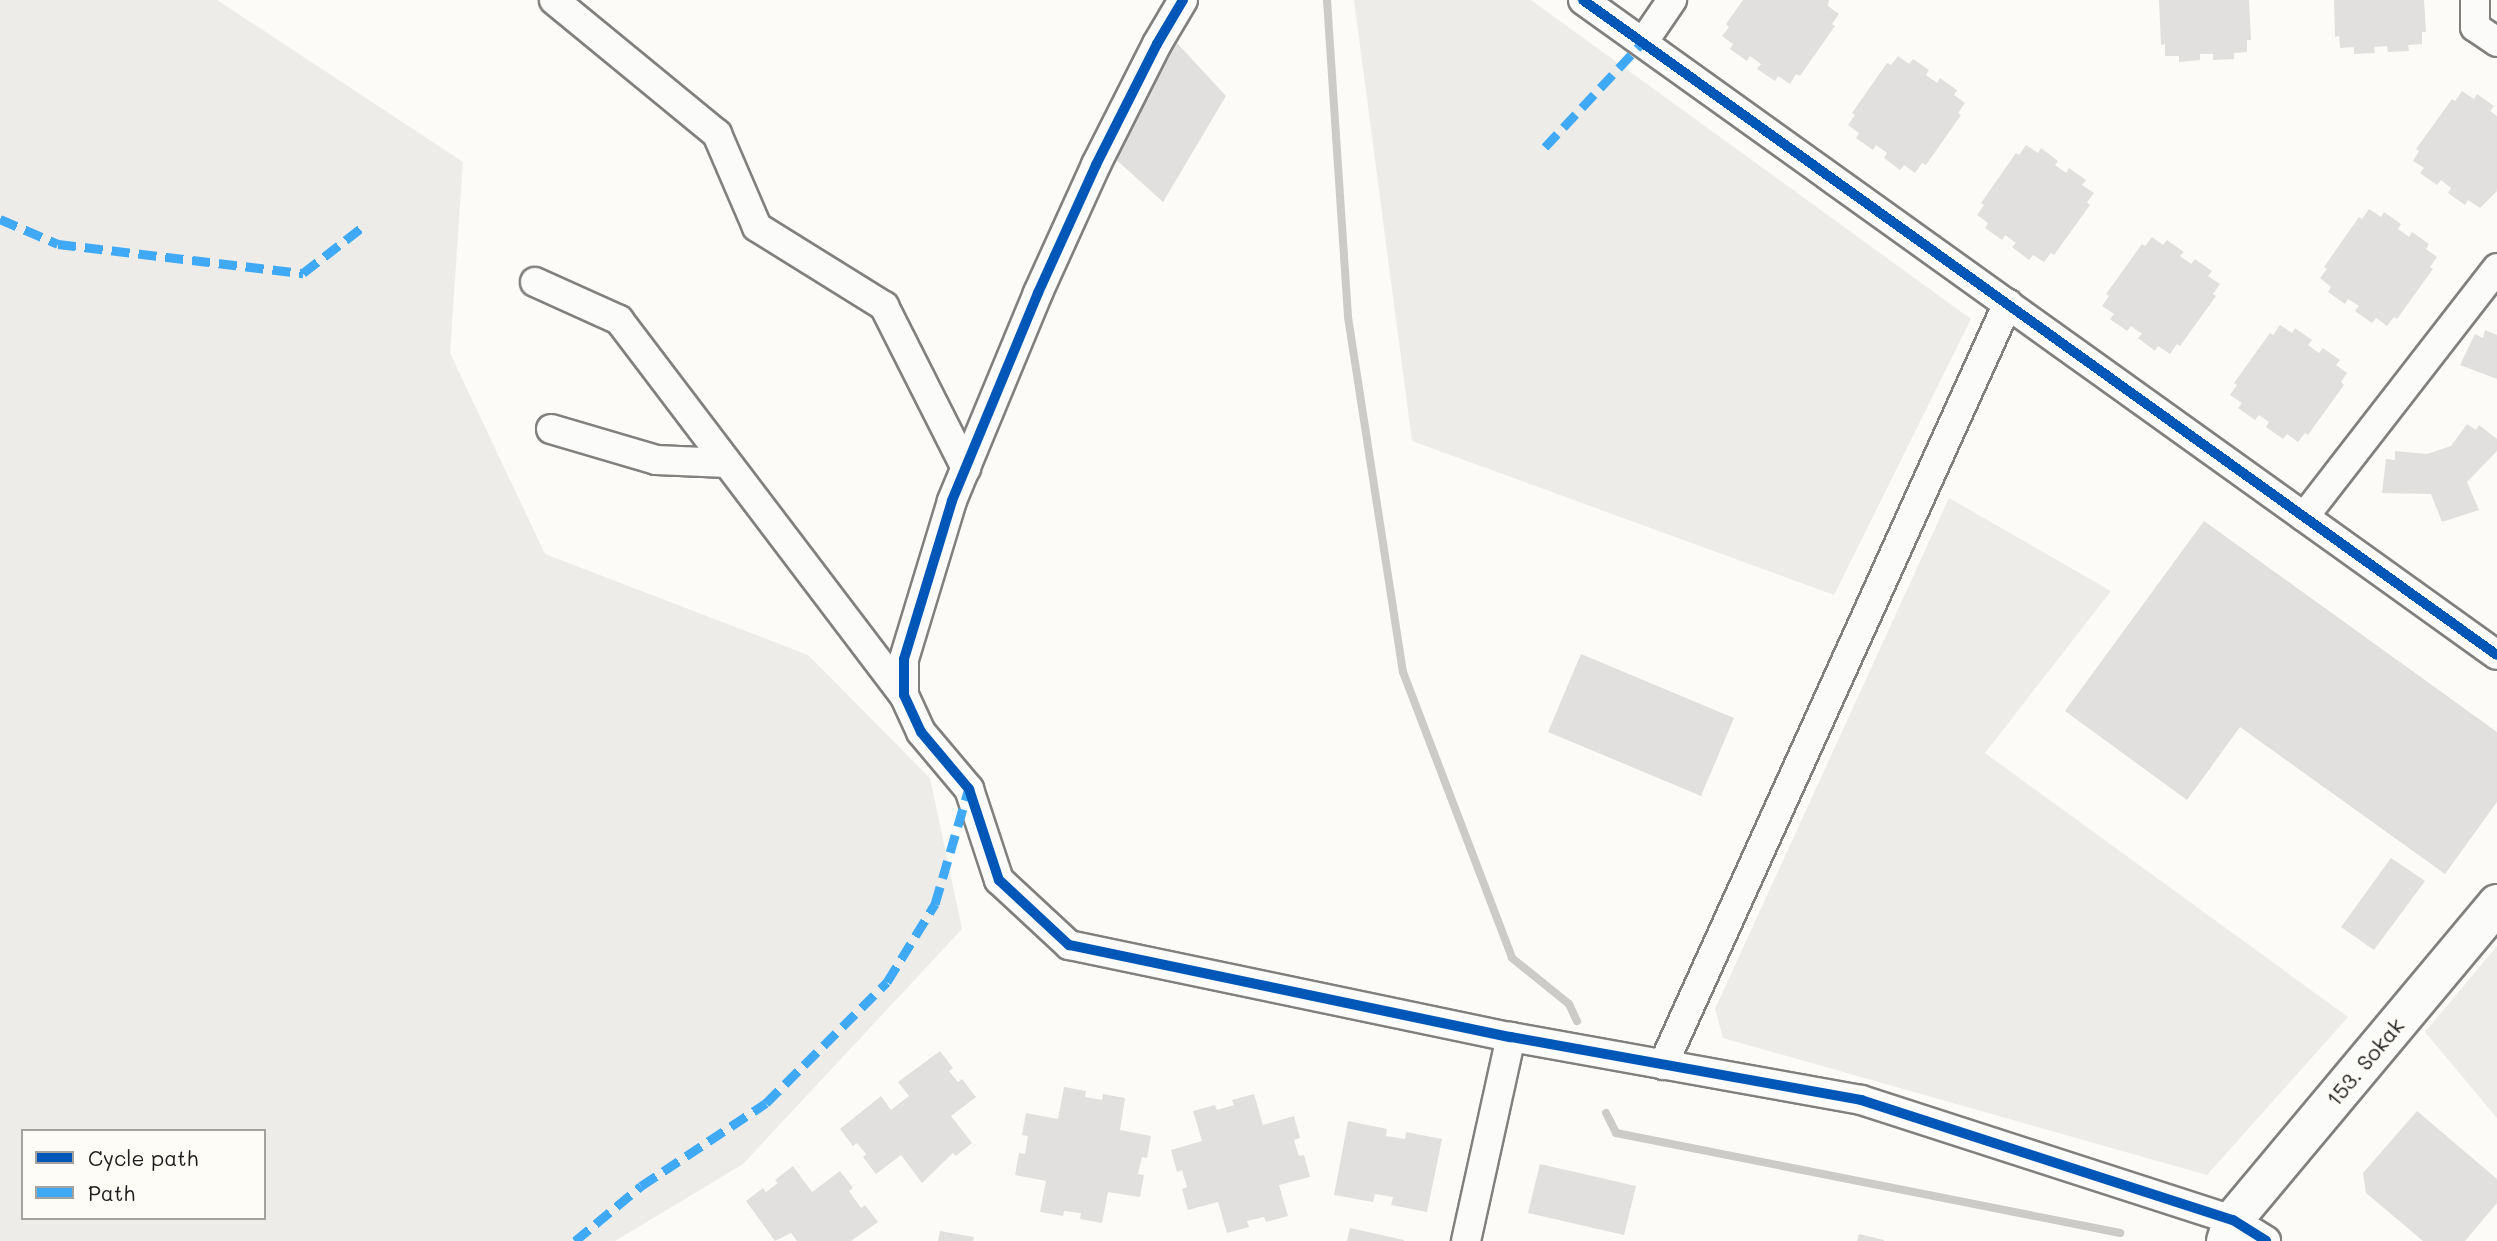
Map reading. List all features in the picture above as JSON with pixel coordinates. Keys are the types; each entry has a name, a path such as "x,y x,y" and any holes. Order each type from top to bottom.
{"street":[{"path":"554,0 717,134 757,227 884,306 966,468"},
{"path":"904,695 904,659 948,513 966,468 1038,293 1096,165 1157,44 1183,0"},
{"path":"1583,0 1644,41 2497,655"},
{"path":"1644,41 1672,0"},
{"path":"2475,0 2475,27 2497,42"},
{"path":"2304,517 2497,268"},
{"path":"535,282 619,320 904,695 921,732 969,789 999,880 1069,946 1511,1037 1861,1100 2266,1241"},
{"path":"1663,1065 2008,303"},
{"path":"551,429 656,460 727,463"},
{"name":"153. Sokak","path":"2230,1230 2497,904"},
{"path":"1466,1241 1511,1037"}],"shaded area":[{"path":"0,0 217,0 463,162 450,353 545,554 808,655 930,778 962,929 743,1164 615,1241 0,1241"},
{"path":"1354,0 1531,0 1971,319 1834,595 1412,441"},
{"path":"1949,498 2111,591 1985,753 2348,1017 2207,1175 1723,1038 1715,1009"},
{"path":"2497,946 2497,1118 2425,1032"}],"building":[{"path":"1743,0 1829,0 1828,6 1839,14 1832,24 1835,26 1800,76 1796,74 1790,84 1778,76 1775,81 1757,69 1761,64 1750,56 1747,61 1730,49 1733,44 1722,36 1729,27 1726,24"},
{"path":"2159,0 2249,0 2251,40 2247,40 2247,52 2234,53 2234,59 2213,60 2213,54 2200,54 2200,60 2179,62 2179,56 2165,56 2165,44 2161,45"},
{"path":"2334,0 2424,0 2426,32 2422,32 2422,44 2408,45 2409,51 2388,52 2387,46 2374,47 2375,53 2354,54 2354,47 2340,48 2339,36 2335,37"},
{"path":"1177,43 1226,96 1163,202 1111,155"},
{"path":"1898,56 1909,64 1913,59 1929,70 1926,75 1937,83 1940,78 1957,90 1954,95 1965,103 1958,113 1961,115 1926,165 1922,163 1915,173 1904,165 1900,170 1884,158 1887,153 1876,145 1873,150 1856,138 1859,133 1848,125 1855,115 1852,113 1887,63 1891,65"},
{"path":"2462,91 2474,99 2477,94 2494,106 2490,111 2497,116 2497,191 2480,208 2468,200 2465,205 2448,193 2451,188 2441,180 2437,185 2420,173 2424,168 2413,161 2419,151 2416,149 2452,99 2455,101"},
{"path":"2026,145 2038,153 2041,148 2058,161 2055,165 2066,173 2069,168 2086,180 2082,185 2094,193 2087,202 2090,205 2054,255 2051,253 2044,262 2033,255 2029,260 2012,247 2016,243 2005,235 2002,240 1985,228 1988,223 1977,215 1984,205 1981,203 2016,153 2019,155"},
{"path":"2369,209 2381,217 2384,212 2401,224 2398,229 2409,237 2412,232 2429,244 2426,249 2437,257 2430,267 2433,269 2397,319 2394,317 2387,326 2376,318 2372,323 2355,311 2359,306 2348,299 2345,304 2328,292 2331,287 2320,278 2327,269 2324,267 2359,217 2362,219"},
{"path":"2152,237 2163,245 2167,240 2184,252 2180,256 2191,264 2195,259 2212,271 2208,276 2220,284 2213,294 2216,296 2180,346 2177,344 2170,354 2158,346 2155,351 2138,338 2142,334 2131,326 2127,331 2110,319 2114,314 2102,306 2109,296 2106,294 2142,244 2145,246"},
{"path":"2280,325 2292,333 2295,328 2312,340 2308,345 2319,353 2323,348 2340,360 2336,365 2347,373 2341,382 2344,385 2308,435 2305,433 2298,442 2287,434 2283,439 2266,427 2269,422 2259,415 2255,420 2238,408 2242,403 2230,395 2237,385 2234,383 2270,333 2273,335"},
{"path":"2485,330 2497,335 2497,379 2460,365 2475,334 2483,338"},
{"path":"2467,424 2476,430 2479,425 2497,439 2497,451 2467,482 2479,510 2442,522 2431,494 2382,493 2386,459 2395,460 2395,451 2427,454 2451,446"},
{"path":"2204,521 2497,732 2497,802 2445,874 2240,727 2187,800 2065,711"},
{"path":"1581,654 1734,718 1701,796 1548,732"},
{"path":"2391,858 2425,881 2374,950 2341,927"},
{"path":"940,1051 953,1068 949,1071 958,1082 962,1079 976,1097 951,1116 972,1143 956,1156 953,1153 922,1183 901,1155 876,1174 863,1157 866,1154 857,1143 853,1146 840,1129 881,1096 891,1110 909,1096 898,1082"},
{"path":"1064,1087 1086,1091 1085,1097 1102,1100 1103,1094 1125,1098 1120,1130 1151,1136 1147,1158 1142,1157 1138,1174 1144,1175 1140,1197 1108,1192 1102,1223 1080,1219 1081,1213 1064,1211 1063,1216 1040,1212 1046,1181 1015,1175 1019,1153 1025,1154 1028,1136 1022,1135 1026,1113 1058,1119"},
{"path":"1254,1094 1263,1125 1294,1116 1300,1138 1294,1140 1299,1156 1304,1155 1310,1177 1279,1185 1288,1216 1266,1222 1264,1217 1247,1221 1249,1227 1227,1233 1218,1202 1188,1210 1182,1189 1187,1187 1182,1170 1177,1172 1171,1150 1202,1141 1193,1111 1215,1105 1217,1110 1234,1105 1232,1100"},
{"path":"2417,1111 2497,1179 2497,1203 2465,1241 2423,1241 2366,1193 2363,1173"},
{"path":"1348,1121 1387,1129 1386,1136 1405,1139 1406,1132 1442,1139 1427,1212 1391,1205 1393,1197 1375,1194 1373,1202 1334,1195"},
{"path":"1540,1164 1636,1186 1624,1235 1528,1213"},
{"path":"793,1166 812,1192 840,1171 853,1188 849,1191 861,1208 865,1205 878,1222 851,1241 797,1241 791,1233 775,1241 746,1201 763,1188 766,1192 778,1183 775,1180"},
{"path":"1350,1228 1404,1240 1404,1241 1347,1241"},
{"path":"940,1231 974,1237 973,1241 938,1241"},
{"path":"1859,1234 1884,1240 1884,1241 1857,1241"}],"waterway":[{"path":"1327,0 1348,317 1403,672 1512,958 1569,1004 1577,1021"},
{"path":"1606,1113 1616,1133 2120,1233"}],"marked path":[{"path":"1545,147 1644,41"},
{"path":"0,219 58,244 303,273 365,225"},
{"path":"575,1241 641,1186 766,1103 887,982 935,904 968,791"}],"cycle path":[{"path":"1183,0 1157,44 1096,165 1038,293 952,501 904,659 904,695 921,732 969,789 999,880 1069,945 1511,1037 1861,1100 2233,1220 2266,1241"},
{"path":"1583,0 2497,655"}]}
